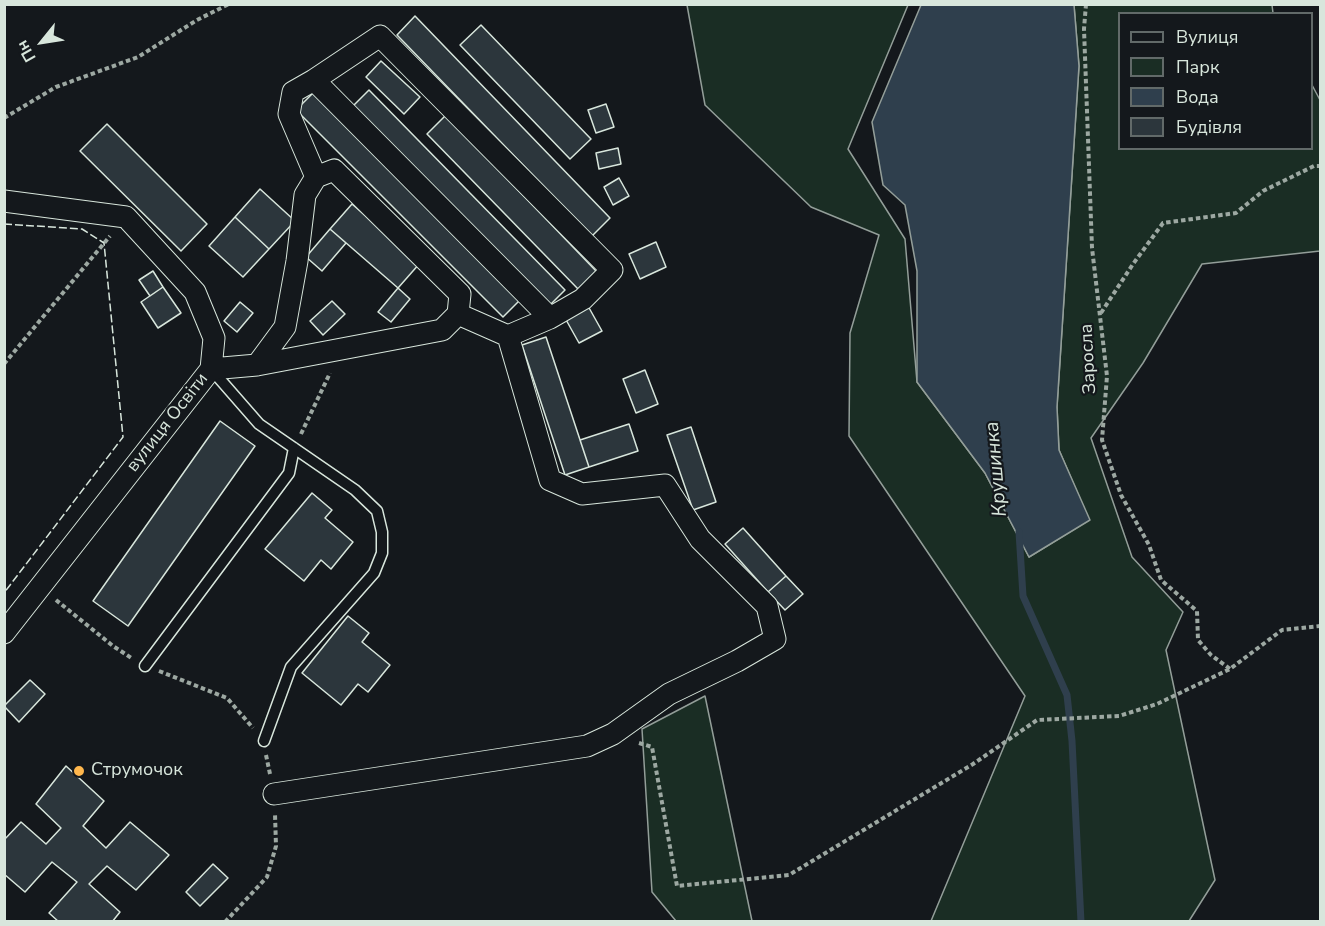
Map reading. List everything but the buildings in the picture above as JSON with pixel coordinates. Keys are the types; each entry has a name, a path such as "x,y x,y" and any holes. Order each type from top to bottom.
{"street":[{"path":"316,177 289,114 293,93 380,36 612,270 583,299 550,318 508,336 458,314"},
{"path":"314,80 550,318"},
{"path":"211,369 258,365 442,330 458,314 460,294 334,170 316,177 305,195 297,261 285,327 258,365"},
{"path":"4,201 126,217"},
{"name":"вулиця Освіти","path":"4,633 211,369 214,338 195,292 126,217"},
{"path":"274,794 588,746 613,734 669,694 737,661 775,639 767,606 700,539 665,485 582,494 550,480 508,336"}],"lane":[{"path":"211,369 259,424 355,490 377,511 382,532 382,553 374,573 291,667 264,741"},
{"path":"146,666 289,474 294,448"}],"path":[{"path":"4,118 56,87 138,57 197,20 229,4"},
{"name":"Заросла","path":"1086,4 1084,29 1092,248 1107,376 1102,440 1121,495 1149,545 1161,580 1197,611 1198,640 1211,655 1230,669"},
{"path":"1100,314 1132,264 1163,223 1236,213 1263,191 1314,166 1320,166"},
{"path":"4,364 126,217"},
{"path":"294,448 341,348"},
{"path":"40,587 113,646 146,666 228,698 264,741 274,794 276,846 267,877 225,921"},
{"path":"613,734 652,747 677,886 789,875 973,764 1036,720 1119,716 1157,704 1230,669 1282,630 1320,626"}],"green space":[{"path":"687,5 908,5 848,149 905,239 917,382 985,473 1029,557 1089,520 1059,450 1057,407 1079,66 1074,5 1272,5 1273,12 1118,12 1118,150 1313,150 1313,87 1320,100 1320,251 1202,264 1143,363 1091,438 1132,557 1183,612 1166,650 1215,880 1189,921 931,921 1025,696 849,436 850,333 879,235 811,207 705,105"},
{"path":"705,696 752,921 676,921 652,892 642,729"}],"water":[{"path":"921,5 1074,5 1079,66 1057,407 1059,450 1090,520 1029,557 985,473 917,382 917,271 905,205 883,185 872,122"}],"waterway":[{"name":"Крушинка","path":"1019,532 1023,596 1067,695 1072,741 1081,922"}],"fence":[{"path":"4,224 82,229 104,243 123,437 4,593"}],"place":[{"name":"Струмочок","path":"79,771"}]}
